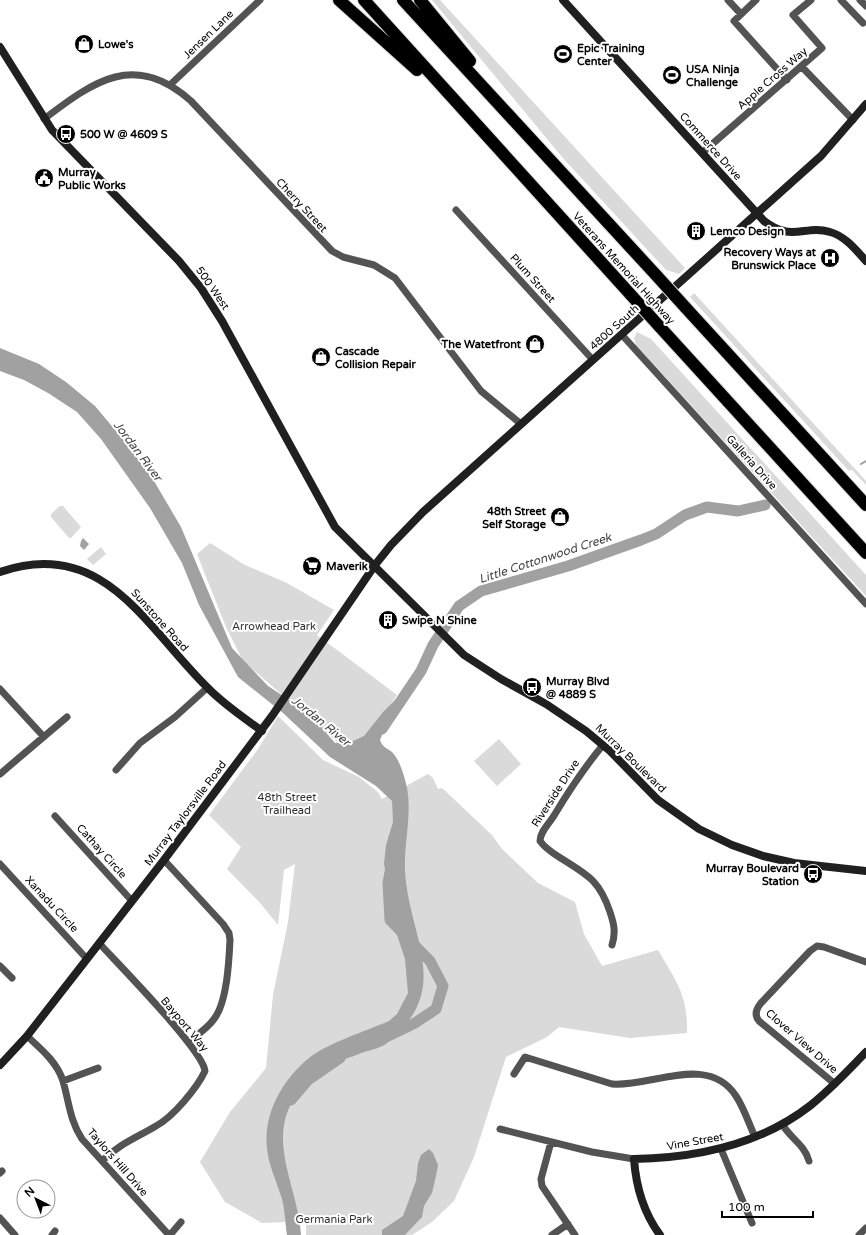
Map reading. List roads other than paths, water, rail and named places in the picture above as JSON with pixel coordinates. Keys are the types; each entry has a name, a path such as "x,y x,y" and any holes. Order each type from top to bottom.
{"highway":[{"path":"339,0 420,73 447,93"},
{"name":"Veterans Memorial Highway","path":"364,0 866,553"},
{"name":"Veterans Memorial Highway","path":"403,0 543,150 656,276 866,505"},
{"path":"420,0 543,150"}],"street":[{"name":"Jensen Lane","path":"171,84 260,0"},
{"name":"Commerce Drive","path":"563,0 757,214 769,225 788,233 822,230 836,234 846,240 866,261"},
{"path":"728,0 741,14"},
{"path":"756,0 734,20 787,80"},
{"name":"Apple Cross Way","path":"702,153 822,48 793,15 811,0"},
{"path":"841,0 863,23"},
{"path":"860,0 866,6"},
{"name":"500 West","path":"0,47 44,119 62,141 179,261 201,288 222,320 335,527 354,547 375,565"},
{"path":"802,67 853,120"},
{"name":"Cherry Street","path":"44,119 84,90 116,76 144,76 171,84 191,101 332,251 343,258 374,265 395,278 481,391 521,424"},
{"name":"4800 South","path":"375,565 391,545 423,512 825,153 866,104"},
{"name":"Plum Street","path":"456,210 593,360"},
{"name":"Galleria Drive","path":"622,335 866,604"},
{"name":"Sunstone Road","path":"0,572 20,566 51,565 76,569 101,580 123,595 136,608 207,688 262,731"},
{"name":"Murray Boulevard","path":"375,565 464,655 478,665 546,704 586,731 681,818 719,840 763,856 794,863 866,871"},
{"name":"Murray Taylorsville Road","path":"0,1064 26,1036 88,959 262,731 375,565"},
{"path":"116,770 140,743 175,717 207,688"},
{"path":"1,693 44,737"},
{"path":"0,774 67,717"},
{"name":"Riverside Drive","path":"603,745 575,780 542,832 540,841 547,849 592,879 599,886 605,898 615,927 612,945"},
{"name":"Cathay Circle","path":"55,816 132,901"},
{"path":"164,860 223,924 229,933 230,940 224,994 217,1014 214,1020 188,1042"},
{"name":"Xanadu Circle","path":"0,864 88,959"},
{"name":"Bayport Way","path":"100,943 188,1042 203,1062 205,1071 203,1076 166,1120 117,1147 102,1161"},
{"name":"Clover View Drive","path":"835,1084 759,1022 756,1010 760,1003 814,947 822,946 866,962"},
{"path":"0,966 12,978"},
{"name":"Taylors Hill Drive","path":"26,1036 51,1060 63,1081 73,1123 82,1139 170,1235"},
{"name":"Vine Street","path":"500,1129 597,1153 634,1159 679,1157 721,1149 755,1137 782,1124 810,1106 835,1084 866,1052"},
{"path":"514,1074 525,1057 612,1084 624,1084 693,1074 711,1076 723,1082 736,1096 755,1137"},
{"path":"63,1081 98,1068"},
{"path":"782,1124 789,1135 806,1151 810,1162"},
{"path":"551,1142 541,1183 575,1235"},
{"path":"721,1149 752,1223"},
{"path":"634,1159 641,1201 660,1235"},
{"path":"0,1218 15,1235"},
{"path":"170,1235 181,1222"},
{"path":"552,1235 568,1224"},
{"path":"860,1235 866,1228"}],"waterway":[{"name":"Little Cottonwood Creek","path":"861,464 866,461"},
{"name":"Little Cottonwood Creek","path":"382,729 421,671 433,645 459,606 481,591 568,566 641,540 656,534 685,515 707,507 738,511 765,505"},
{"name":"Jordan River","path":"388,1036 415,1023 436,1009 443,986 430,961 390,920 388,883 390,872"},
{"name":"Jordan River","path":"291,1100 308,1080 340,1058"}],"place":[{"name":"Lowe's","path":"84,44"},
{"name":"Epic Training Center","path":"563,54"},
{"name":"USA Ninja Challenge","path":"672,75"},
{"name":"500 W @ 4609 S","path":"66,134"},
{"name":"Murray Public Works","path":"44,178"},
{"name":"Lemco Design","path":"696,231"},
{"name":"Recovery Ways at Brunswick Place","path":"830,258"},
{"name":"The Watetfront","path":"535,344"},
{"name":"Cascade Collision Repair","path":"321,357"},
{"name":"48th Street Self Storage","path":"560,517"},
{"name":"Maverik","path":"312,566"},
{"name":"Swipe N Shine","path":"388,620"},
{"name":"Murray Blvd @ 4889 S","path":"532,687"},
{"name":"Murray Boulevard Station","path":"813,874"}],"park label":[{"name":"Arrowhead Park","path":"274,626"},
{"name":"48th Street Trailhead","path":"287,803"},
{"name":"Germania Park","path":"334,1219"}]}
